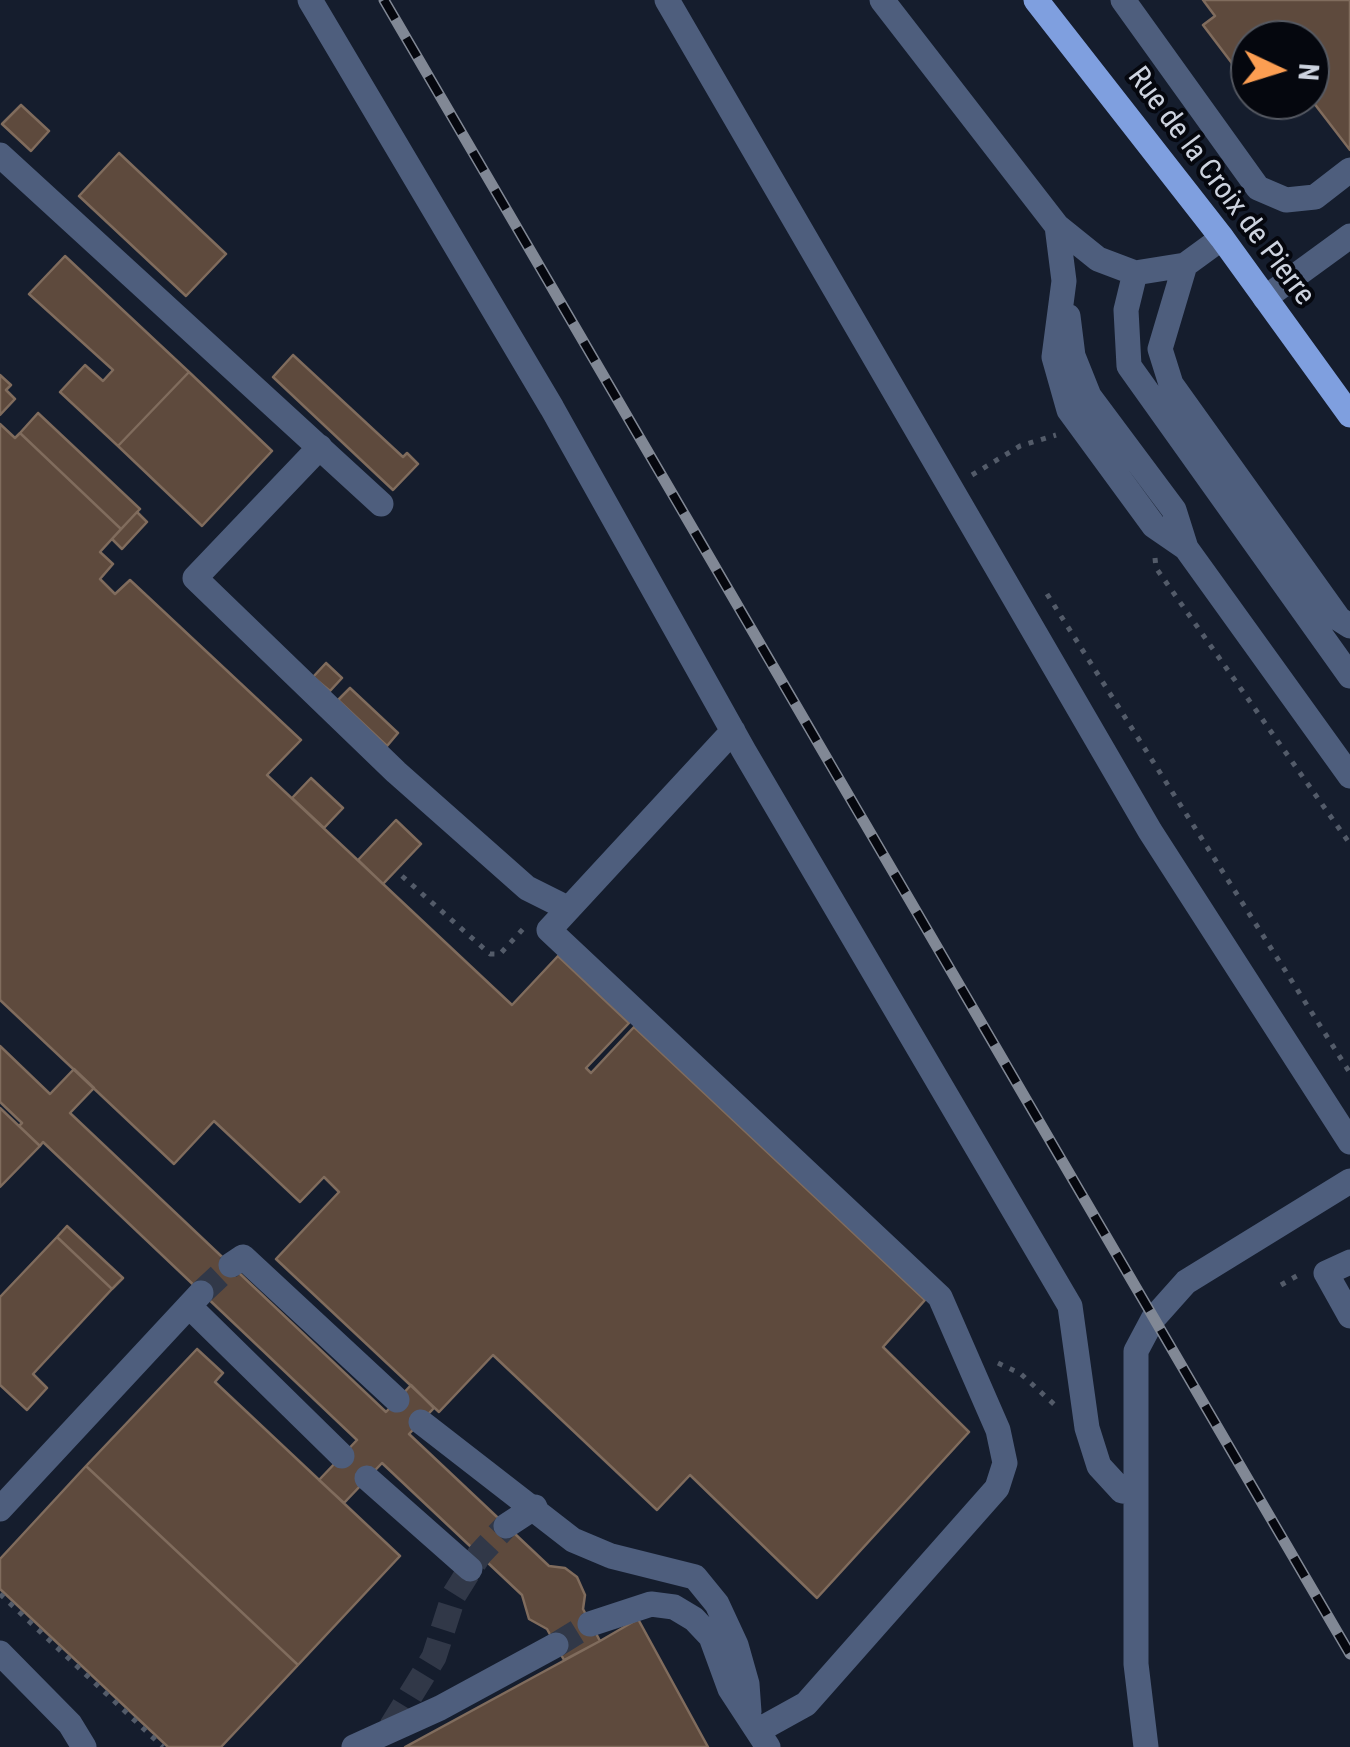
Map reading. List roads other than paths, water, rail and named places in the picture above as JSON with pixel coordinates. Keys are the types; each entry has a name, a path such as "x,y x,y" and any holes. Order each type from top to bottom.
{"main road":[{"name":"Rue de la Croix de Pierre","path":"1036,0 1222,238 1350,415"}],"lane":[{"path":"310,0 552,408 733,731 1070,1306 1087,1428 1099,1466 1122,1491 1135,1494"},
{"path":"667,0 1150,832 1350,1142"},
{"path":"882,0 1057,226 1098,259 1136,273 1185,266 1222,238"},
{"path":"1122,0 1258,188 1286,200 1315,197 1350,170"},
{"path":"0,155 381,504"},
{"path":"1057,226 1074,356 1089,396 1174,510 1186,548 1350,776"},
{"path":"1265,298 1350,236"},
{"path":"1185,266 1160,348 1172,384 1339,618 1350,626"},
{"path":"1136,273 1126,310 1129,366 1350,676"},
{"path":"1064,281 1054,357 1069,410 1154,526 1186,548"},
{"path":"320,447 195,578 396,772 527,888 563,914"},
{"path":"733,731 549,930 940,1297 998,1430 1004,1462 997,1488 806,1704 759,1730"},
{"path":"1146,1747 1136,1664 1136,1352 1153,1319 1186,1282 1350,1181"},
{"path":"231,1264 243,1256 397,1400"},
{"path":"1350,1262 1326,1273 1350,1316"},
{"path":"0,1509 195,1299 342,1456"},
{"path":"421,1422 535,1506 573,1540 611,1556 694,1578 717,1604 736,1645 759,1730"},
{"path":"368,1478 470,1570"},
{"path":"506,1526 535,1506"},
{"path":"590,1624 627,1608 651,1604 674,1607 711,1637 730,1690 759,1730"},
{"path":"354,1747 440,1708 556,1645"},
{"path":"0,1653 70,1724 84,1747"}],"tunnel":[{"path":"201,1293 231,1265"},
{"path":"391,1727 434,1657 454,1595 479,1555 506,1526"},
{"path":"556,1645 590,1624"}],"railway":[{"path":"384,0 1350,1654"}]}
